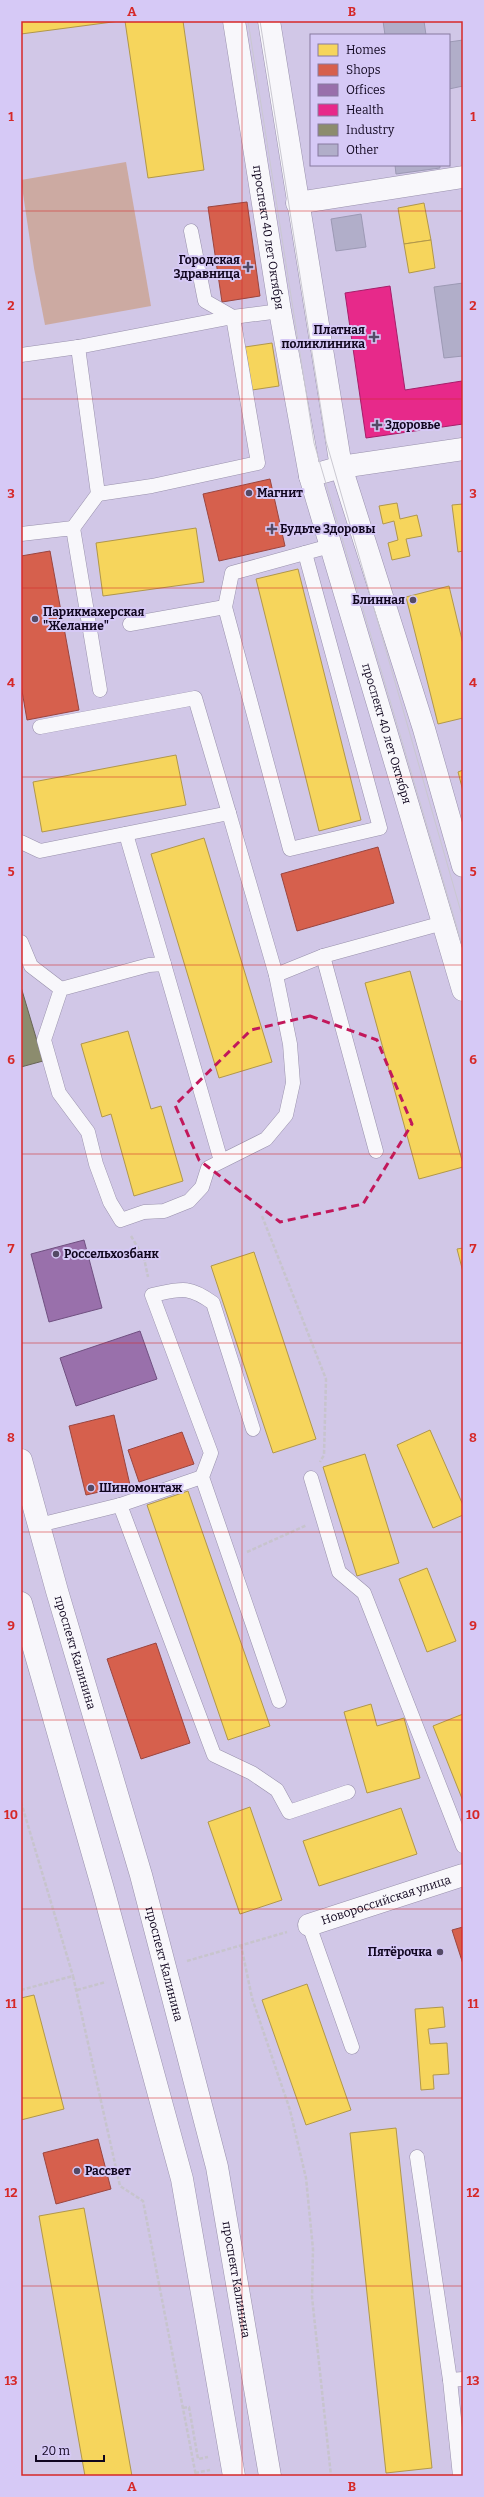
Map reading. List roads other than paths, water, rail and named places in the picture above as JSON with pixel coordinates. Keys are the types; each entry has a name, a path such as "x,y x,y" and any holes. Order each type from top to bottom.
{"street":[{"name":"проспект 40 лет Октября","path":"234,21 280,311 310,476 463,990"},
{"path":"269,21 297,203 341,467 424,729 463,866"},
{"path":"297,203 463,177"},
{"path":"310,476 341,467 463,448"},
{"name":"проспект Калинина","path":"21,1460 57,1591 141,1875 217,2167 270,2476"},
{"path":"21,1603 103,1889 182,2178 234,2476"},
{"name":"Новороссийская улица","path":"309,1925 463,1875"}],"lane":[{"path":"191,231 205,301 233,317"},
{"path":"21,355 78,347 233,317 280,311"},
{"path":"98,494 152,486 258,463 233,317"},
{"path":"78,347 98,494 73,528 100,690"},
{"path":"21,534 73,528"},
{"path":"305,552 380,828 290,849 225,607 232,573 305,552 330,546"},
{"path":"130,624 225,607"},
{"path":"40,728 195,698 276,975 290,1044 293,1083 286,1115 266,1139 208,1168 202,1187 189,1201 164,1211 144,1212 121,1220 110,1202 96,1164 88,1132 59,1092 44,1040 61,990"},
{"path":"21,842 40,851 229,813"},
{"path":"126,834 221,1161"},
{"path":"276,975 323,956 443,923"},
{"path":"21,942 31,966 61,990"},
{"path":"323,956 376,1151"},
{"path":"61,990 149,965 164,964"},
{"path":"253,1428 213,1303 196,1291 176,1290 152,1295 211,1453 202,1477 279,1701"},
{"path":"39,1525 120,1505 202,1477"},
{"path":"311,1478 338,1572 364,1593 463,1846"},
{"path":"120,1505 214,1755 252,1773 277,1790 289,1812 348,1792"},
{"path":"309,1925 352,2047"},
{"path":"416,2157 456,2380 460,2476"}],"tram line":[{"path":"248,21 314,443 463,948"},
{"path":"260,21 326,441 463,919"}],"place":[{"name":"Городская Здравница","path":"248,267"},
{"name":"Платная поликлиника","path":"374,337"},
{"name":"Здоровье","path":"377,425"},
{"name":"Магнит","path":"249,493"},
{"name":"Будьте Здоровы","path":"272,529"},
{"name":"Блинная","path":"413,600"},
{"name":"Парикмахерская \"Желание\"","path":"35,619"},
{"name":"Россельхозбанк","path":"56,1254"},
{"name":"Шиномонтаж","path":"91,1488"},
{"name":"Пятёрочка","path":"440,1952"},
{"name":"Рассвет","path":"77,2171"}]}
